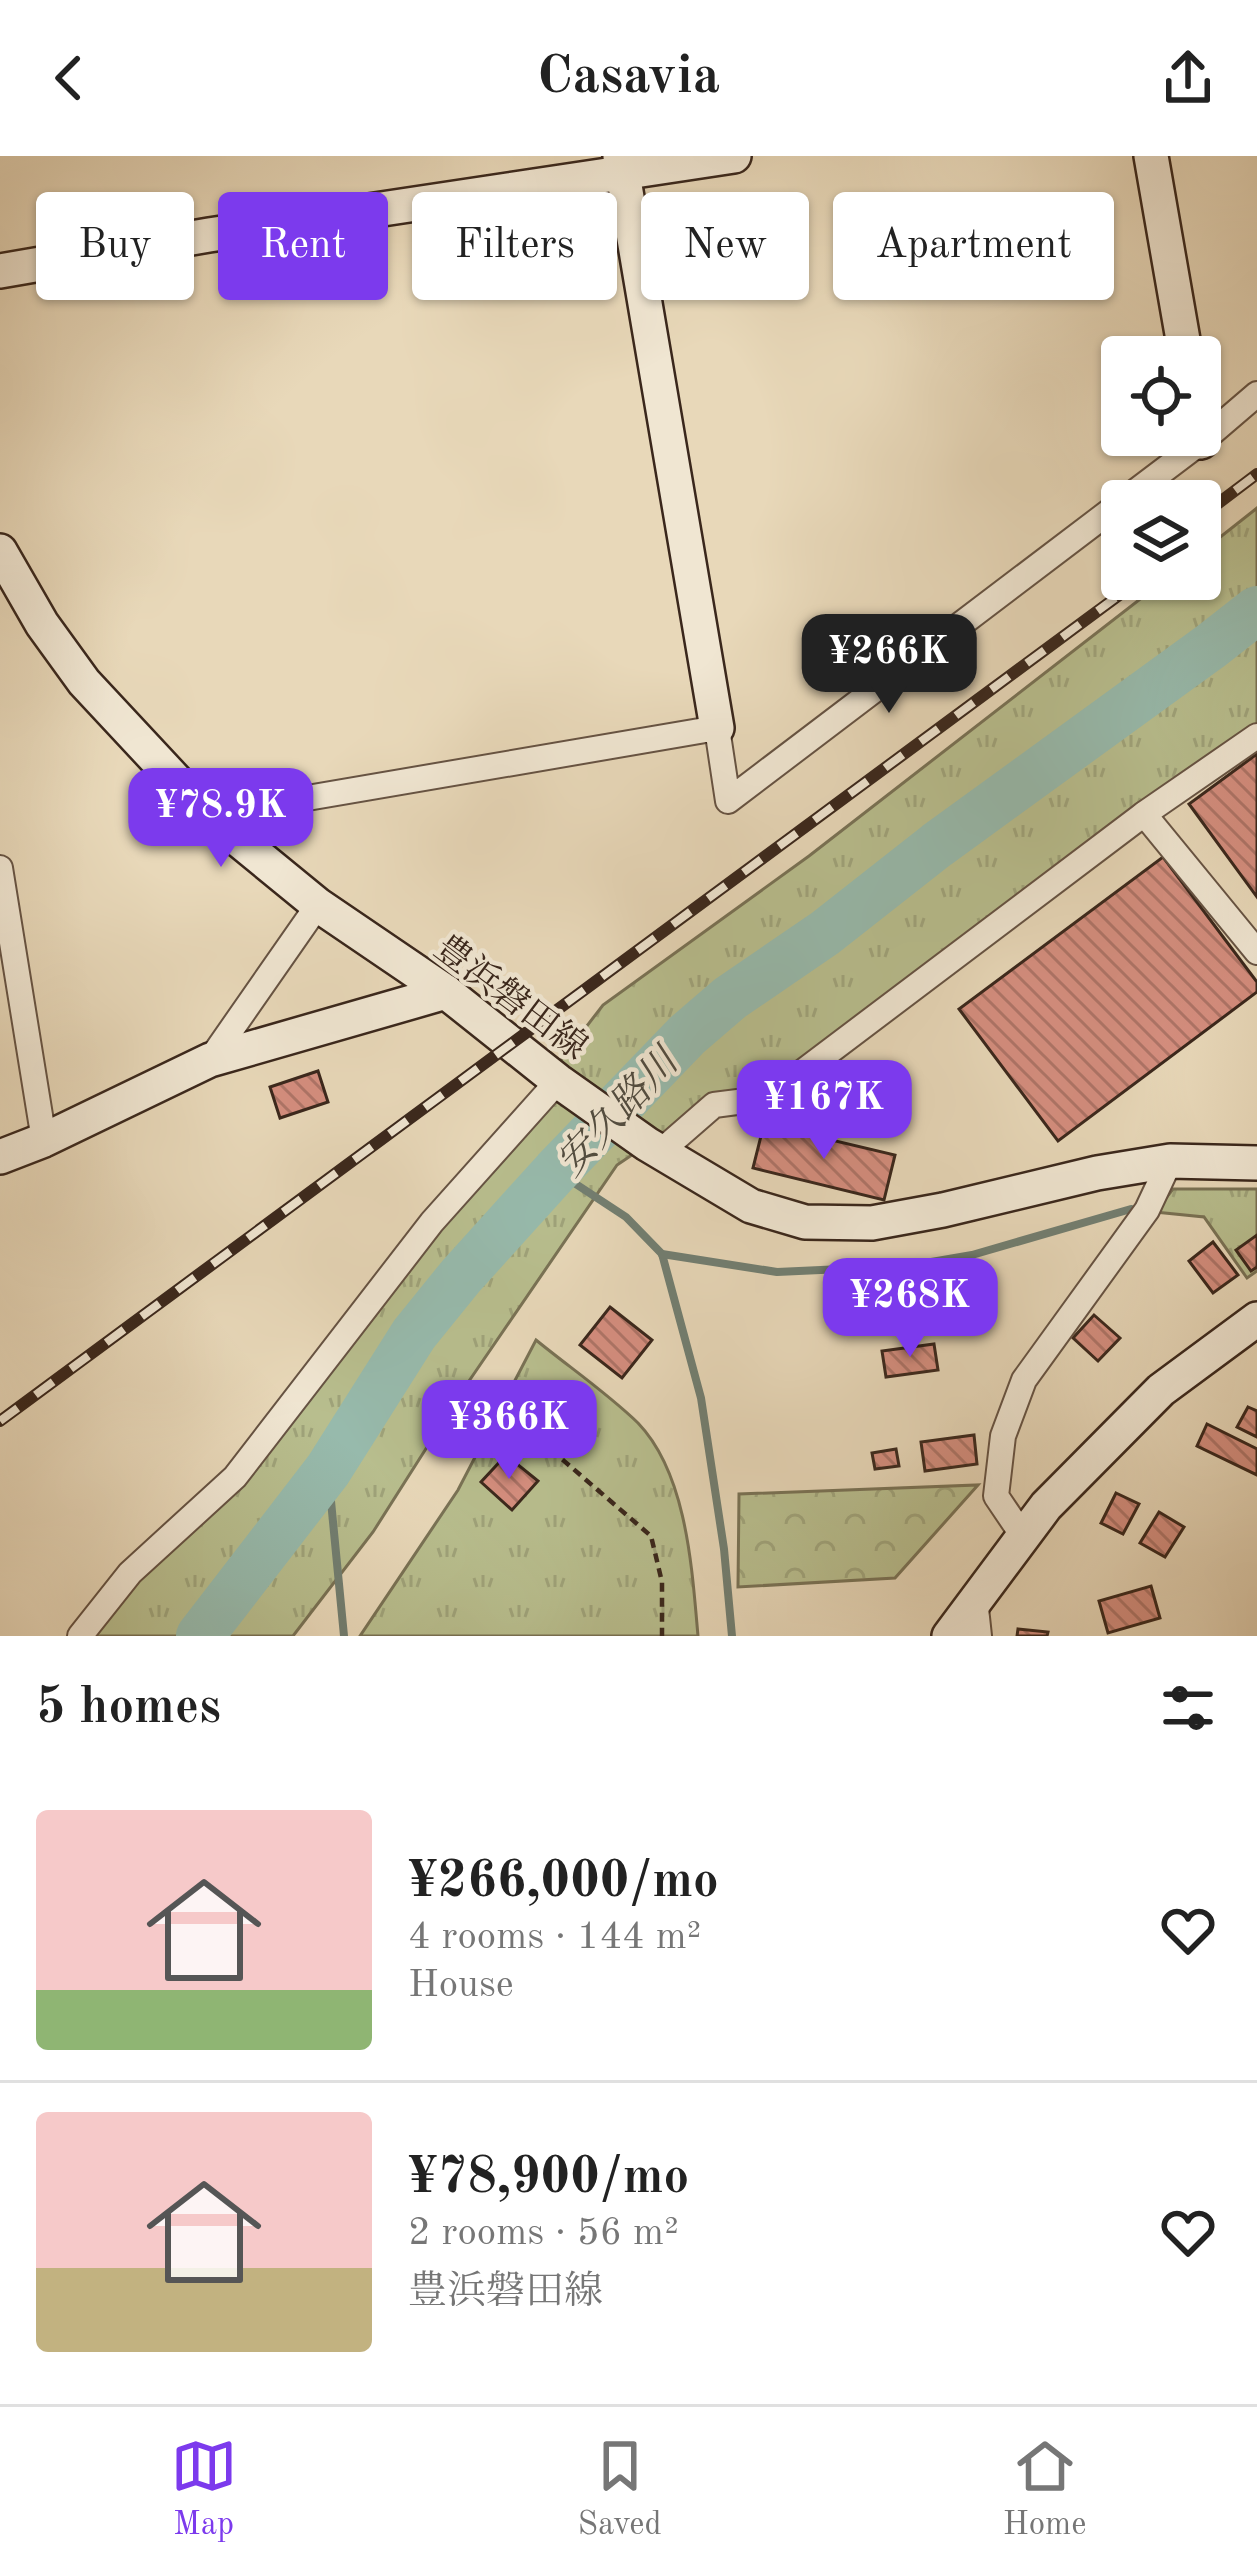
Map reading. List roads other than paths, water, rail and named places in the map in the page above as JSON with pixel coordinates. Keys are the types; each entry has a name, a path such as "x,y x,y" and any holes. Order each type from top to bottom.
{"street":[{"path":"0,272 621,165 734,156"},
{"path":"1151,156 1182,336"},
{"path":"621,165 728,801 1101,517"},
{"path":"1221,422 1257,394"},
{"path":"1148,480 1178,456"},
{"name":"豊浜磐田線","path":"0,551 42,624 84,682 208,815 318,904 446,992 559,1081 654,1148 751,1206 805,1222 872,1223 1170,1161 1257,1163"},
{"path":"208,815 717,728"},
{"path":"654,1148 714,1105 768,1098 1144,814 1257,736"},
{"path":"1144,814 1257,952"},
{"path":"0,868 44,1140"},
{"path":"210,1060 318,904"},
{"path":"0,1157 210,1060 446,992"},
{"path":"80,1636 130,1573 235,1477 432,1222 559,1081"},
{"path":"1023,1536 996,1496 1003,1436 1024,1380 1147,1210 1170,1161"},
{"path":"949,1636 1046,1506 1161,1390 1257,1319"},
{"path":"975,1599 979,1636"}],"waterway":[{"name":"安久路川","path":"200,1636 328,1470 414,1334 556,1171 687,1035 730,998 825,933 1257,610"},
{"path":"556,1171 626,1217 662,1254 701,1398 732,1636"},
{"path":"662,1254 777,1272 908,1266 972,1255 1131,1209"},
{"path":"328,1470 344,1636"}],"railway":[{"path":"1221,501 1257,474"},
{"path":"0,1421 1113,600"}]}
